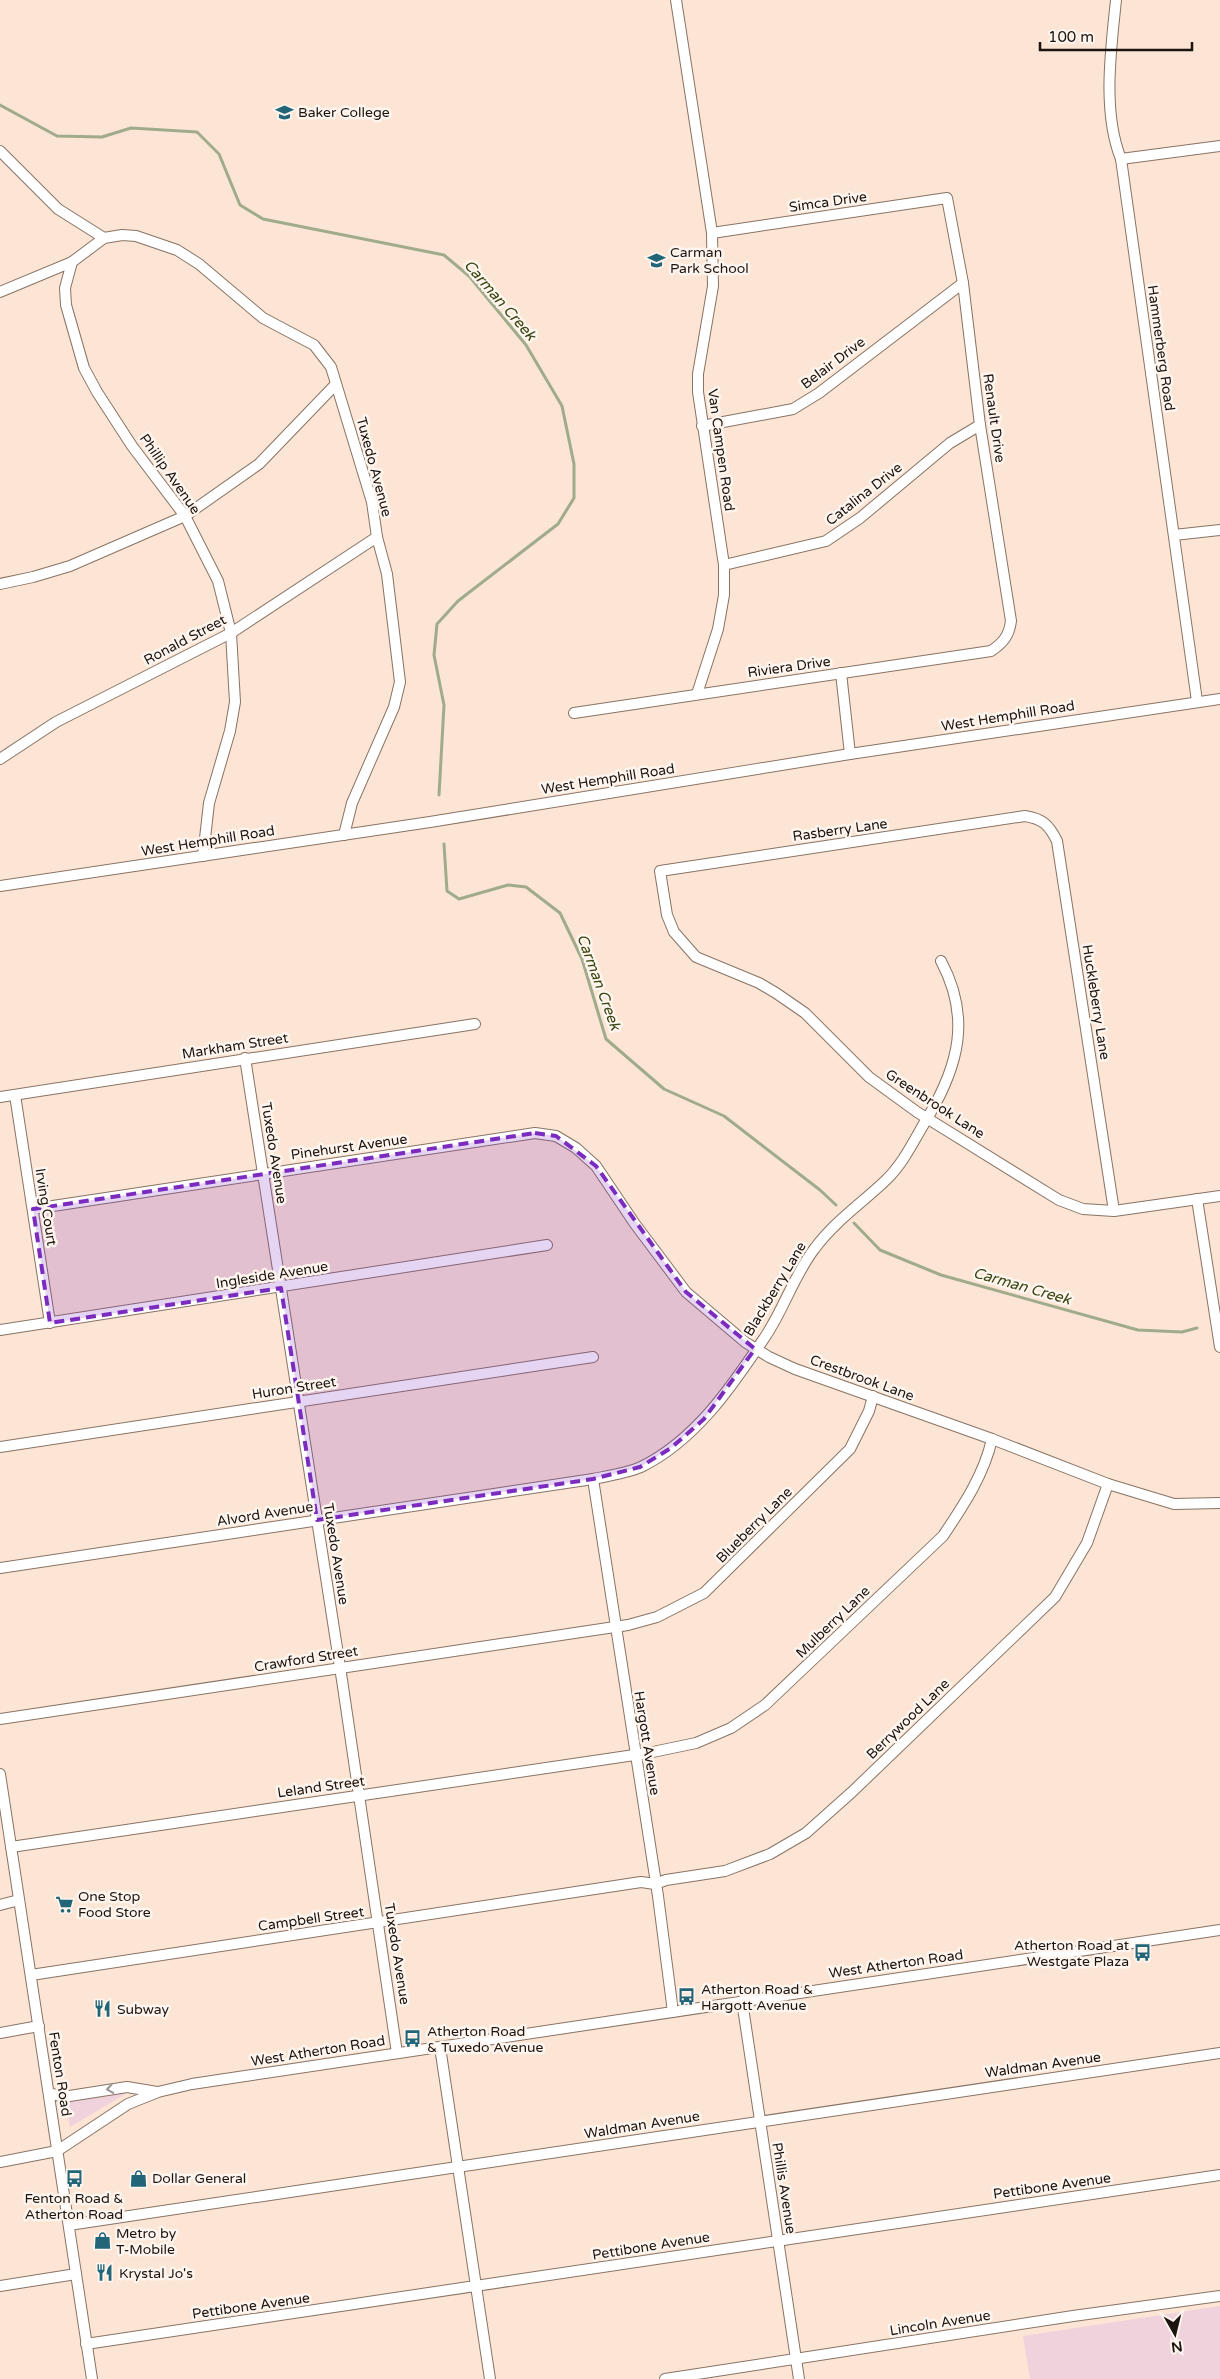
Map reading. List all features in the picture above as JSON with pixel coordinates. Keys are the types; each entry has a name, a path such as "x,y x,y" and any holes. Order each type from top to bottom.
{"street":[{"name":"Van Campen Road","path":"676,0 712,233 713,286 698,374 702,426 724,564 724,595 718,629 697,694"},
{"name":"Hammerberg Road","path":"1116,0 1111,49 1111,119 1113,141 1121,159 1197,701"},
{"path":"1121,159 1220,146"},
{"path":"0,151 58,209 104,238 72,262 0,292"},
{"name":"Simca Drive","path":"712,233 947,198"},
{"name":"Renault Drive","path":"947,198 963,282 980,425 1011,621 1009,632 1004,641"},
{"name":"Tuxedo Avenue","path":"104,238 122,235 136,236 177,250 199,264 263,318 314,345 331,367 372,502 387,574 400,682 394,707 352,803 344,835"},
{"name":"Phillip Avenue","path":"72,262 64,288 77,348 84,368 97,392 132,446 184,516 218,581 231,633 235,702 230,731 208,803 203,856"},
{"name":"Belair Drive","path":"702,426 793,409 818,393 963,282"},
{"path":"0,584 70,566 184,516 259,464 336,384"},
{"name":"Catalina Drive","path":"724,564 826,542 852,524 950,443 980,425"},
{"path":"1174,534 1220,530"},
{"name":"Ronald Street","path":"0,759 56,722 231,633 378,537"},
{"name":"Riviera Drive","path":"574,713 991,651 1004,641"},
{"path":"841,673 850,754"},
{"name":"West Hemphill Road","path":"0,886 344,835 850,754 1220,699"},
{"name":"Rasberry Lane","path":"660,871 1025,816"},
{"name":"Huckleberry Lane","path":"1025,816 1043,821 1051,828 1057,841 1114,1211"},
{"name":"Greenbrook Lane","path":"660,871 667,915 674,932 683,945 696,957 759,983 805,1013 869,1077 928,1118 1059,1200 1083,1209 1114,1211 1220,1196"},
{"name":"Blackberry Lane","path":"593,1479 640,1467 671,1448 704,1420 750,1362 755,1349 765,1337 814,1248 842,1216 887,1179 923,1129 952,1068 958,1041 957,998 952,982 941,961"},
{"name":"Markham Street","path":"0,1097 475,1024"},
{"name":"Tuxedo Avenue","path":"245,1058 360,1796 397,2053"},
{"name":"Irving Court","path":"15,1095 50,1323"},
{"name":"Pinehurst Avenue","path":"33,1209 536,1133 556,1136 576,1148"},
{"name":"Crestbrook Lane","path":"576,1148 596,1166 634,1224 686,1292 755,1349 795,1369 873,1396 1108,1484 1174,1504 1220,1503"},
{"path":"1197,1199 1220,1347"},
{"name":"Ingleside Avenue","path":"0,1330 281,1288 547,1245"},
{"name":"Huron Street","path":"0,1447 593,1357"},
{"name":"Blueberry Lane","path":"615,1626 628,1625 657,1617 704,1593 850,1449 869,1410 873,1396"},
{"name":"Mulberry Lane","path":"635,1754 696,1743 731,1728 765,1705 943,1536 964,1505 988,1455 992,1440"},
{"name":"Alvord Avenue","path":"0,1568 593,1479"},
{"name":"Hargott Avenue","path":"593,1479 672,2012"},
{"name":"Berrywood Lane","path":"654,1884 666,1880 725,1871 770,1854 813,1827 852,1792 1055,1596 1087,1543 1108,1484"},
{"name":"Crawford Street","path":"0,1719 615,1626"},
{"name":"Leland Street","path":"11,1847 635,1754"},
{"name":"Fenton Road","path":"0,1777 92,2379"},
{"name":"Campbell Street","path":"31,1975 642,1882 654,1884"},
{"path":"0,1905 19,1900"},
{"name":"West Atherton Road","path":"0,2162 57,2151 116,2111 158,2092 192,2084 1220,1930"},
{"name":"Phillis Avenue","path":"742,2001 799,2379"},
{"path":"0,2033 39,2026"},
{"path":"440,2047 490,2379"},
{"name":"Waldman Avenue","path":"69,2226 1220,2053"},
{"path":"49,2093 63,2097 127,2087 158,2092"},
{"name":"Pettibone Avenue","path":"86,2344 1220,2175"},
{"path":"0,2286 76,2274"},
{"name":"Lincoln Avenue","path":"665,2379 1073,2316 1220,2296"}],"highlighted area":[{"path":"535,1133 556,1136 596,1166 686,1292 755,1349 704,1419 671,1448 640,1467 593,1479 317,1520 281,1288 50,1323 33,1209"}],"shaded area":[{"path":"126,2090 127,2093 70,2127 65,2100"},
{"path":"1220,2306 1220,2379 1030,2379 1023,2336"}],"waterway":[{"name":"Carman Creek","path":"0,105 57,136 102,137 131,128 197,132 219,154 240,205 263,219 444,255 469,276 526,345 562,406 574,464 574,498 558,524 458,601 437,624 434,655 444,705 439,795"},
{"name":"Carman Creek","path":"444,844 447,891 459,899 508,885 526,887 560,913 582,959 606,1039 664,1089 724,1116 820,1190 836,1205"},
{"name":"Carman Creek","path":"854,1223 880,1250 941,1275 1138,1330 1182,1332 1197,1328"}],"place":[{"name":"Baker College","path":"284,112"},
{"name":"Carman Park School","path":"656,260"},
{"name":"One Stop Food Store","path":"64,1904"},
{"name":"Atherton Road at Westgate Plaza","path":"1143,1953"},
{"name":"Atherton Road & Hargott Avenue","path":"687,1997"},
{"name":"Subway","path":"103,2009"},
{"name":"Atherton Road & Tuxedo Avenue","path":"413,2039"},
{"name":"Fenton Road & Atherton Road","path":"74,2178"},
{"name":"Dollar General","path":"138,2178"},
{"name":"Metro by T-Mobile","path":"102,2241"},
{"name":"Krystal Jo's","path":"105,2273"}]}
